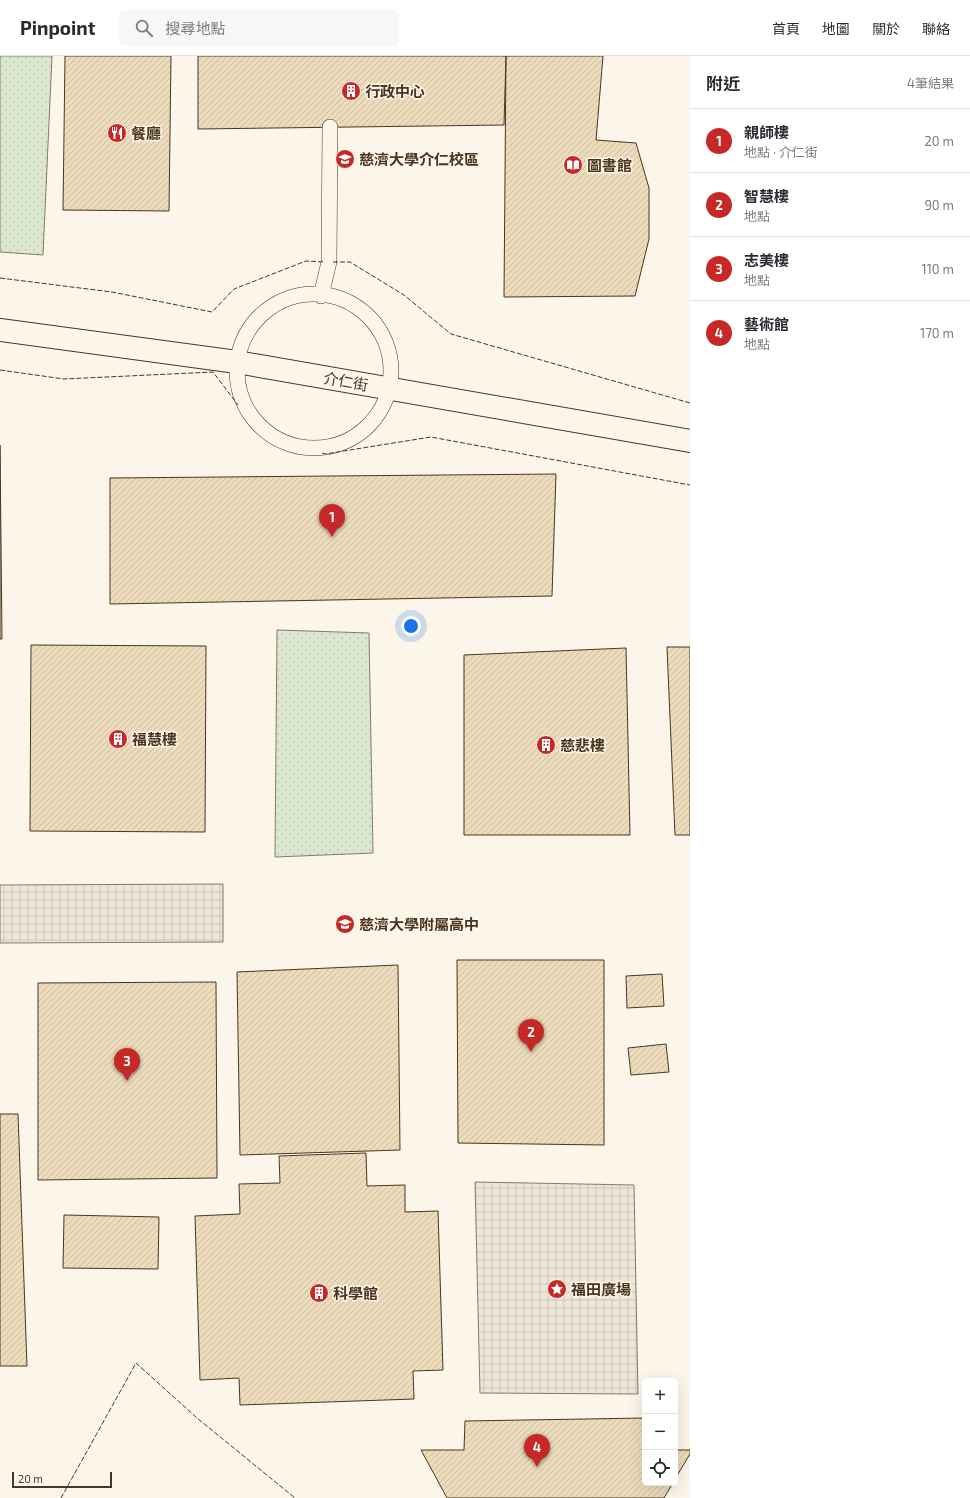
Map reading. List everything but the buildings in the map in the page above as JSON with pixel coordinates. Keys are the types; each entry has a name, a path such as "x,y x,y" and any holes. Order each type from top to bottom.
{"street":[{"name":"介仁街","path":"0,330 237,362 690,441"}],"lane":[{"path":"322,296 329,262 330,127"},
{"path":"302,294 322,296 351,302 371,318 384,338 391,363 389,388 379,412 362,431 340,444 314,448 288,444 266,432 248,412 239,388 237,362 244,338 258,318 278,302 302,294"}],"green space":[{"path":"0,56 52,56 43,255 0,252"},
{"path":"277,630 369,633 373,853 275,857"}],"shaded area":[{"path":"223,884 223,942 0,943 0,885"},
{"name":"福田廣場","path":"475,1182 634,1185 638,1394 480,1393"}],"fence":[{"path":"0,278 112,292 212,312 234,289 306,261 325,262"},
{"path":"333,262 350,262 404,295 451,334 690,403"},
{"path":"0,370 64,379 213,372 238,405"},
{"path":"322,453 325,454 431,437 690,485"},
{"path":"61,1498 136,1363 197,1418 295,1498"}],"place":[{"name":"行政中心","path":"351,91"},
{"name":"餐廳","path":"117,133"},
{"name":"慈濟大學介仁校區","path":"345,159"},
{"name":"圖書館","path":"573,165"},
{"name":"親師樓","path":"332,537"},
{"name":"福慧樓","path":"118,739"},
{"name":"慈悲樓","path":"546,745"},
{"name":"慈濟大學附屬高中","path":"345,924"},
{"name":"智慧樓","path":"531,1052"},
{"name":"志美樓","path":"127,1081"},
{"name":"福田廣場","path":"557,1289"},
{"name":"科學館","path":"319,1293"},
{"name":"藝術館","path":"537,1467"}]}
